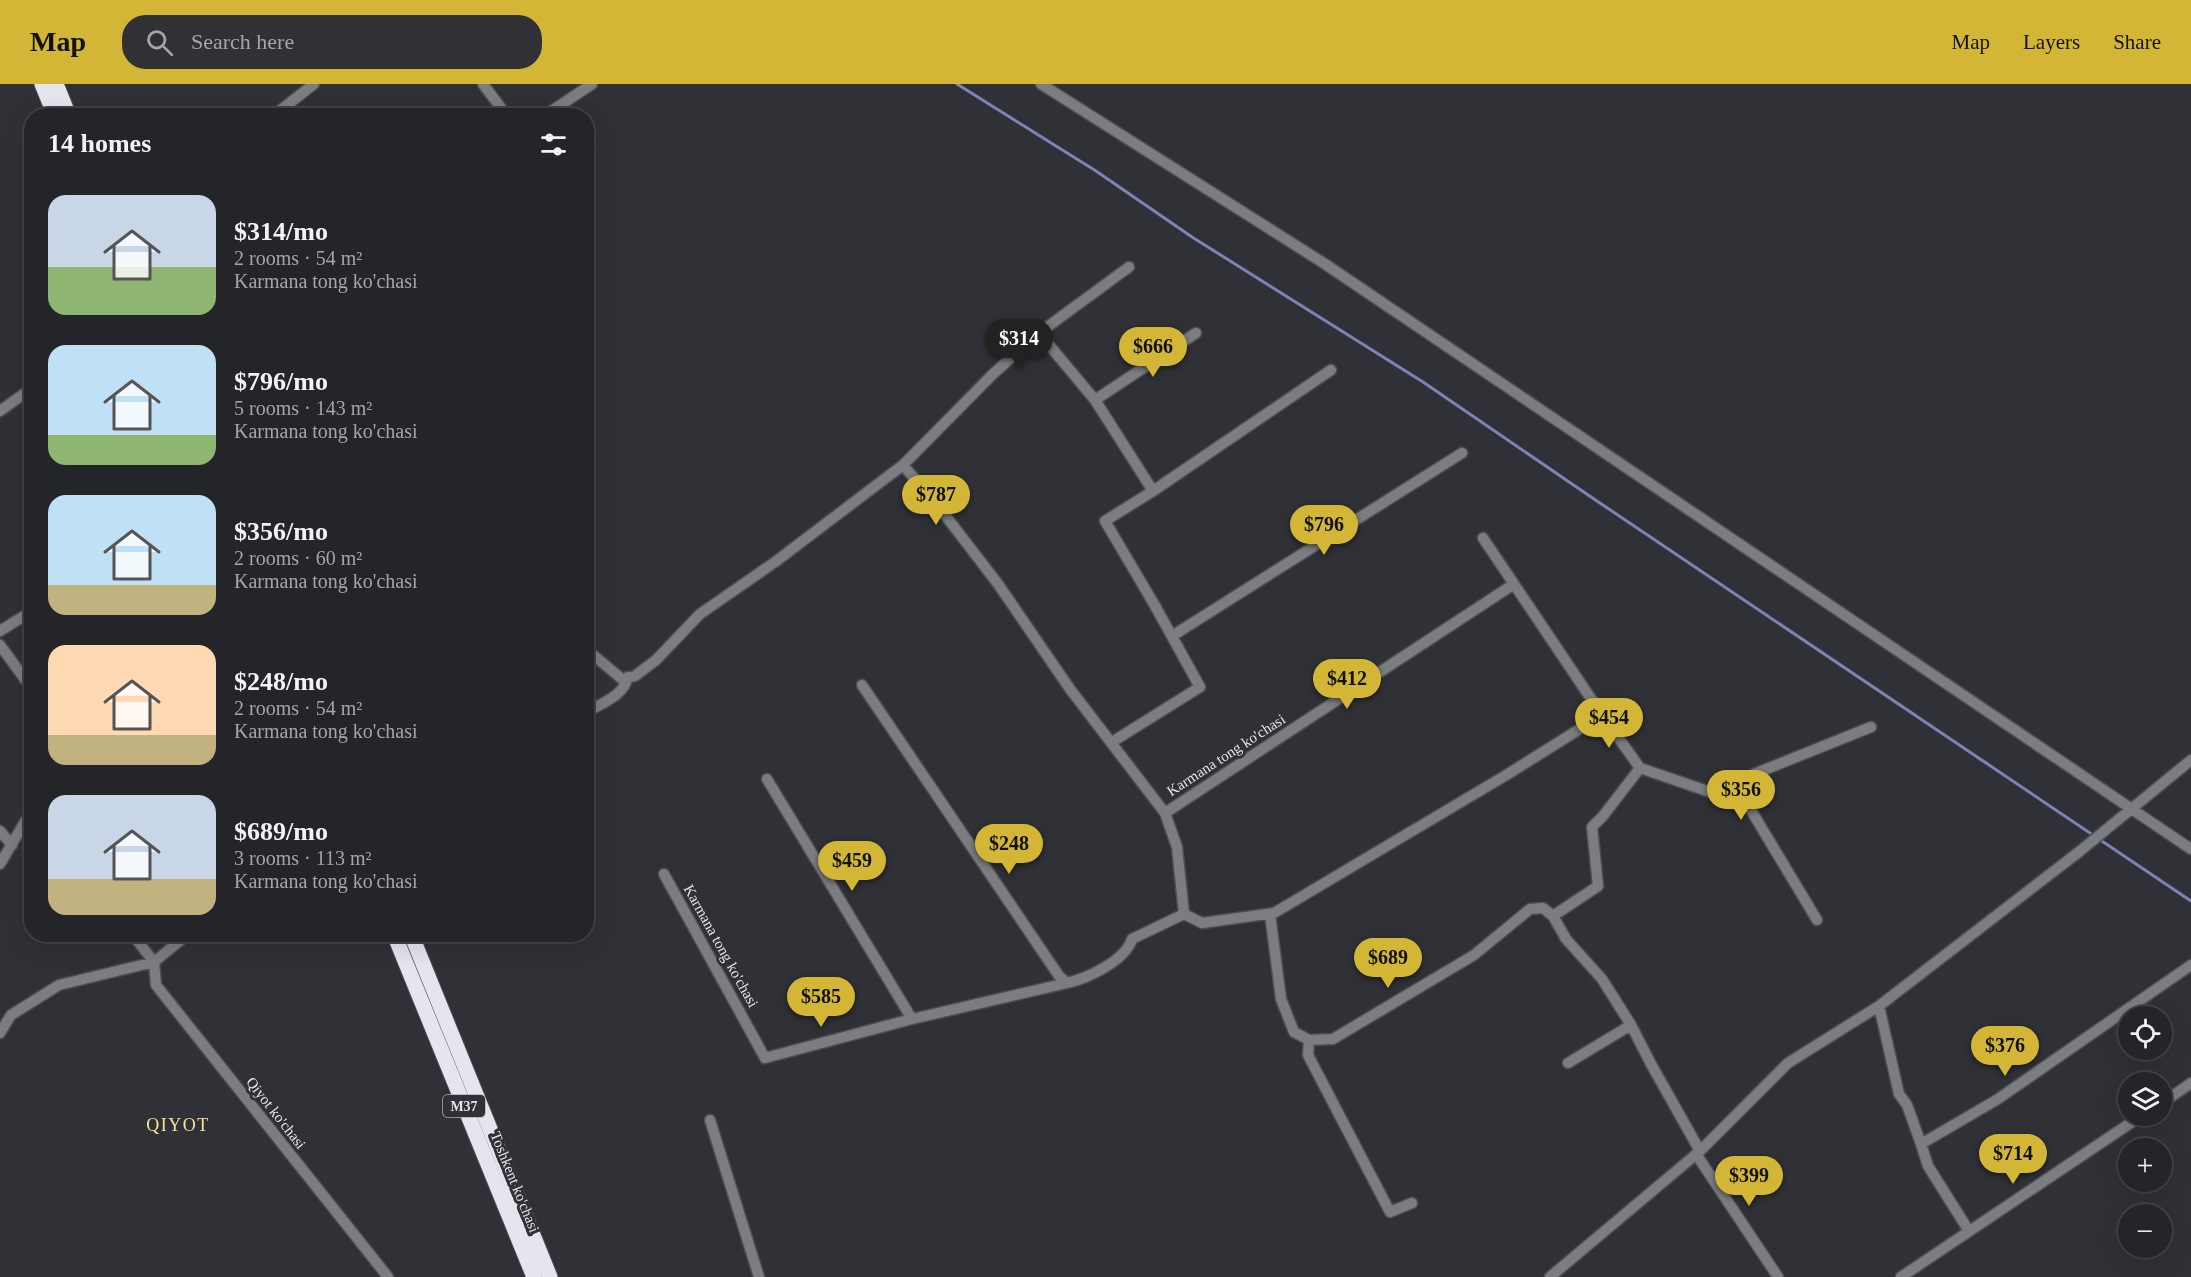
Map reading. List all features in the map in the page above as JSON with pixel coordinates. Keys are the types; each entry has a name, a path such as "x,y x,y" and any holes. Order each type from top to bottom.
{"highway":[{"path":"42,84 52,108"},
{"path":"56,84 66,108"},
{"name":"Toshkent ko'chasi","path":"397,942 534,1277"},
{"name":"Toshkent ko'chasi","path":"414,942 550,1277"}],"street":[{"path":"283,108 314,84"},
{"path":"483,84 501,108"},
{"path":"556,108 592,84"},
{"path":"1041,84 1325,264 2191,849"},
{"path":"594,656 622,679 635,675 656,660 700,614 774,562 903,465 993,374 1039,333 1129,267"},
{"path":"1039,333 1095,400 1153,491"},
{"path":"1095,400 1196,333"},
{"path":"1113,742 1200,687 1105,521 1331,370"},
{"path":"0,411 24,394"},
{"path":"1172,636 1462,453"},
{"name":"Karmana tong ko'chasi","path":"664,874 765,1058 912,1019 1081,980 1116,960 1129,948 1132,939 1184,914 1177,847 1165,813 1113,742 1070,689 998,584 903,465"},
{"path":"1483,538 1640,768 1710,792 1871,727"},
{"name":"Karmana tong ko'chasi","path":"1165,813 1514,584"},
{"path":"0,632 24,616"},
{"path":"0,645 24,678"},
{"path":"594,708 626,686 628,677"},
{"path":"862,685 1059,975 1067,983"},
{"path":"1184,914 1202,923 1274,914 1602,715"},
{"path":"1550,1277 1698,1152 1788,1063 1879,1006 2071,858 2191,760"},
{"path":"1553,916 1598,886 1592,827 1604,816 1640,768"},
{"path":"767,779 912,1019"},
{"path":"1734,782 1817,920"},
{"path":"0,864 24,826"},
{"path":"0,831 12,845"},
{"path":"1270,914 1281,999 1294,1032 1309,1040 1333,1039 1474,955 1530,909 1542,908 1553,916 1566,939 1602,979 1631,1025 1698,1152 1778,1277"},
{"path":"138,942 154,962"},
{"path":"0,1033 11,1015 59,985 154,962 178,942"},
{"name":"Qiyot ko'chasi","path":"154,962 156,985 388,1277"},
{"path":"1921,1144 1998,1099 2191,965"},
{"path":"1879,1006 1899,1094 1906,1105 1928,1166 1969,1232"},
{"path":"1568,1063 1631,1025"},
{"path":"1309,1040 1308,1055 1390,1212 1412,1203"},
{"path":"2172,1095 2191,1083"},
{"path":"711,1120 759,1277"},
{"path":"1900,1277 2126,1126"}],"waterway":[{"path":"957,84 1096,171 1192,237 1423,382 2191,901"}],"district":[{"name":"QIYOT","path":"178,1125"}]}
